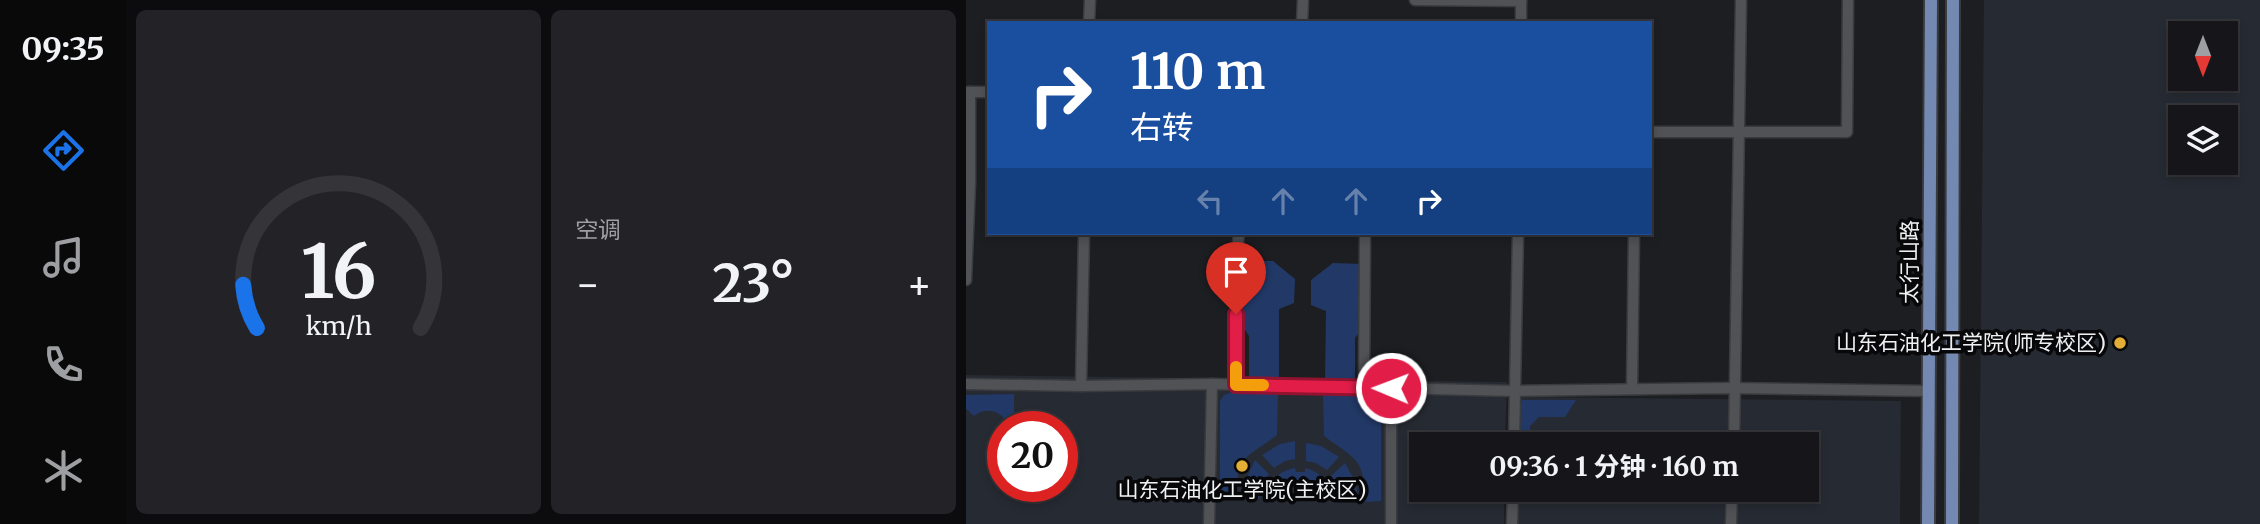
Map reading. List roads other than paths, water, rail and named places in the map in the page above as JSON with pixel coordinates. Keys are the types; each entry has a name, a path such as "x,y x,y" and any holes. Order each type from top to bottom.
{"main road":[{"name":"太行山路","path":"1928,524 1931,0"},
{"name":"太行山路","path":"1952,524 1953,0"}],"lane":[{"path":"1089,21 1090,0"},
{"path":"1302,21 1303,0"},
{"path":"1415,0 1521,1 1521,21"},
{"path":"1734,432 1741,0"},
{"path":"1652,132 1847,132 1848,0"},
{"path":"966,280 970,183 968,92 987,92"},
{"path":"1081,386 1084,235"},
{"path":"1236,385 1236,262 1240,235"},
{"path":"1364,388 1365,235"},
{"path":"1514,432 1518,235"},
{"path":"1632,388 1634,235"},
{"path":"966,384 1212,384 1514,391 1735,388 1929,391"},
{"path":"1209,524 1212,384"},
{"path":"1391,388 1391,524"},
{"path":"1512,524 1513,502"},
{"path":"1731,524 1732,502"}],"place":[{"name":"山东石油化工学院(师专校区)","path":"2120,343"},
{"name":"山东石油化工学院(主校区)","path":"1242,466"}]}
